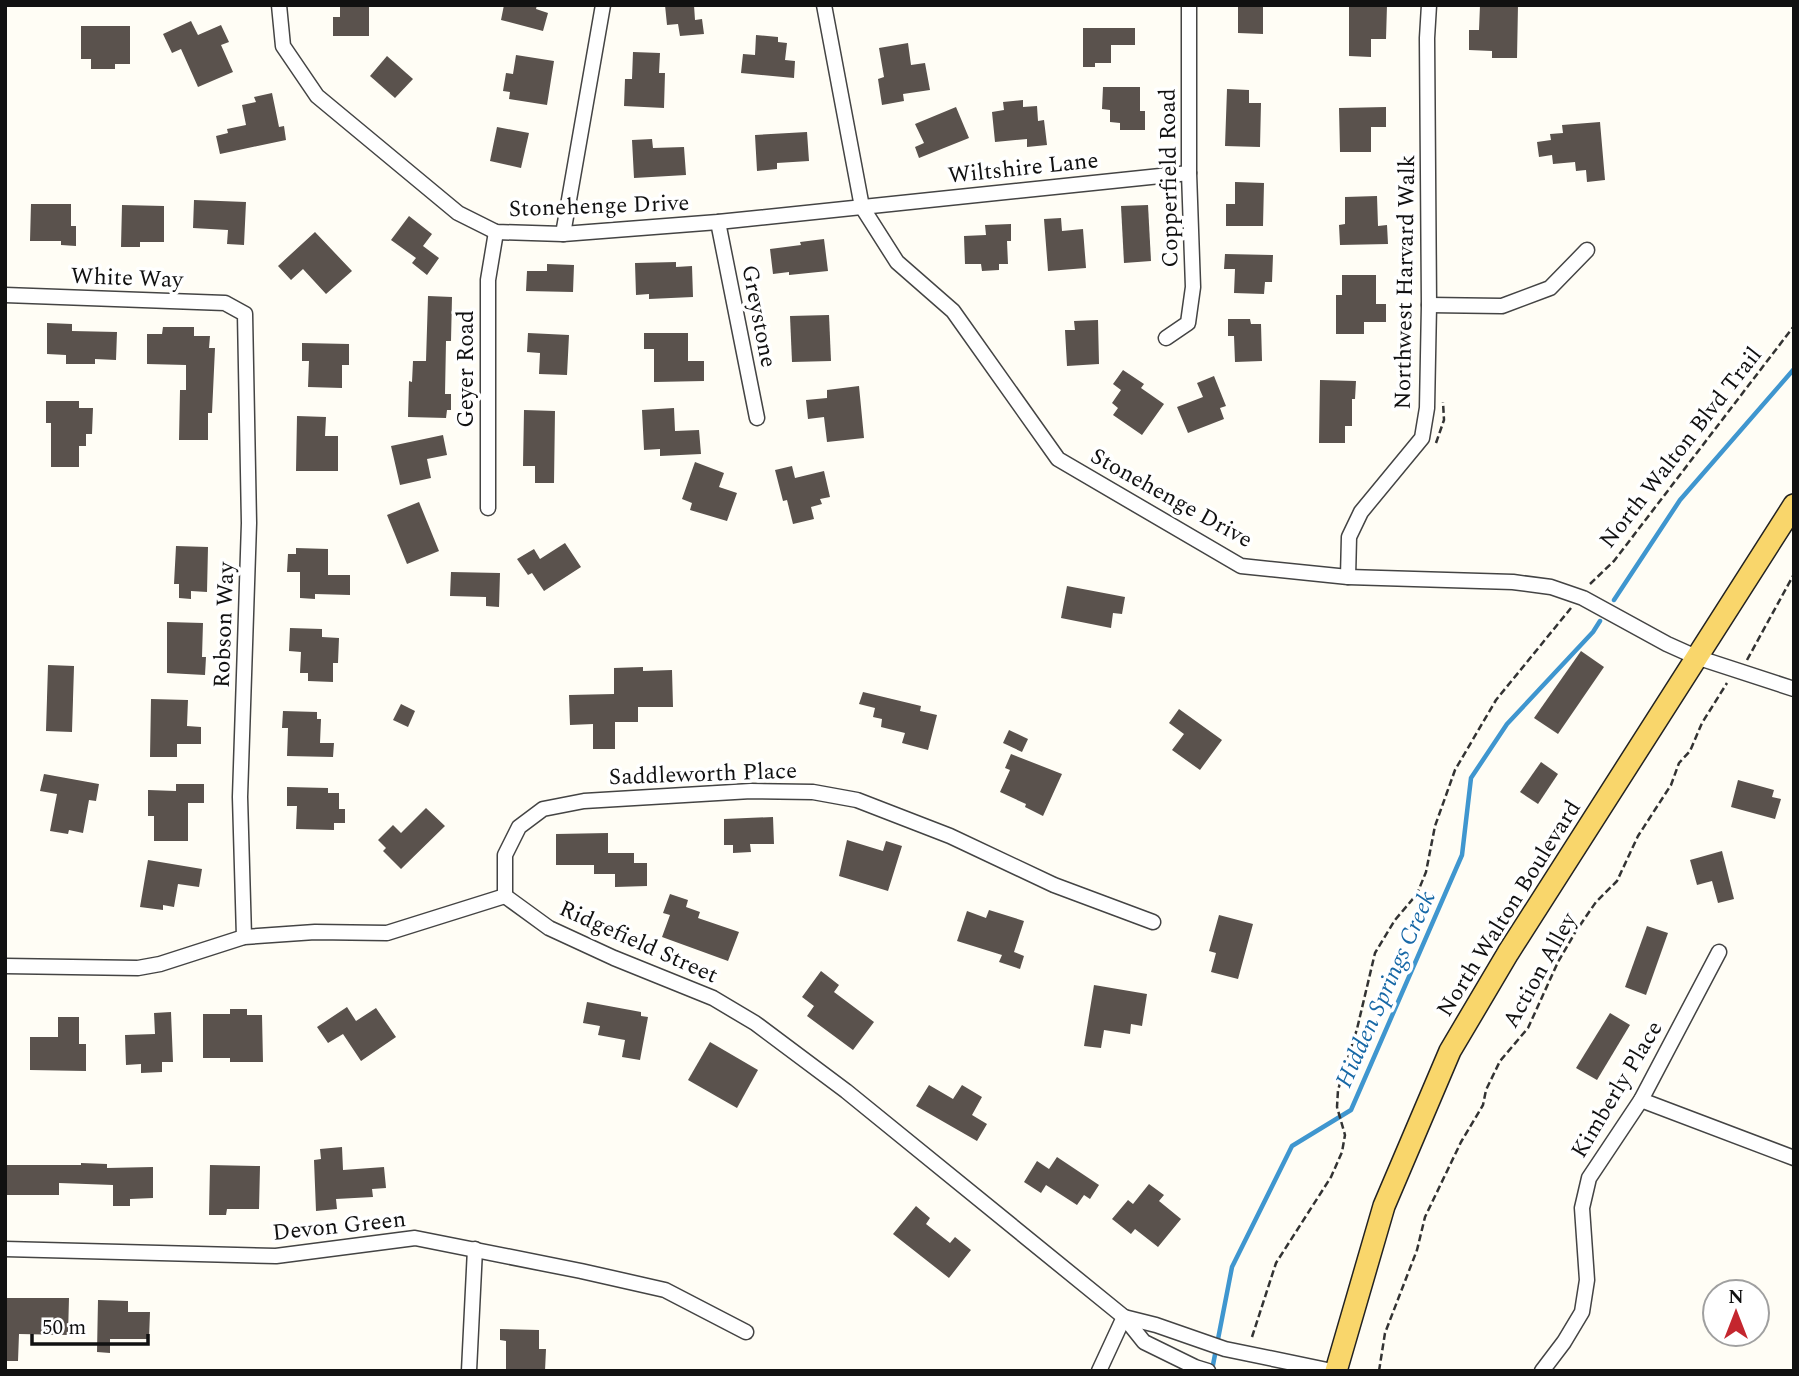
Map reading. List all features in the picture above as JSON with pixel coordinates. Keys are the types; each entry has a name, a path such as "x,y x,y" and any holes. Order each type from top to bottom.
{"main road":[{"name":"North Walton Boulevard","path":"1334,1371 1384,1206 1450,1051 1508,953 1794,505"}],"street":[{"name":"Stonehenge Drive","path":"279,5 283,46 317,96 458,213 496,232 563,234 862,207"},
{"path":"563,234 603,5"},
{"name":"Stonehenge Drive","path":"824,5 862,207 897,262 953,311 1058,459 1241,566 1348,577 1513,582 1551,587 1583,598 1696,657 1794,689"},
{"name":"Copperfield Road","path":"1166,338 1188,323 1193,287 1189,173 1189,5"},
{"name":"Northwest Harvard Walk","path":"1348,577 1349,537 1362,512 1422,438 1427,408 1429,5"},
{"name":"Wiltshire Lane","path":"862,207 1189,173"},
{"name":"Greystone","path":"719,222 757,418"},
{"name":"Geyer Road","path":"488,508 488,280 496,232"},
{"path":"1429,305 1502,306 1550,288 1587,250"},
{"name":"White Way","path":"5,295 225,303 245,314"},
{"name":"Robson Way","path":"244,937 240,797 249,523 245,314"},
{"name":"Saddleworth Place","path":"505,896 505,855 519,827 543,809 584,801 751,791 813,792 857,800 950,835 1054,885 1153,922"},
{"path":"5,966 138,968 160,964 244,937 315,932 387,933 505,896"},
{"name":"Ridgefield Street","path":"505,896 549,928 713,998 755,1023 846,1091 1124,1317 1144,1342 1201,1369"},
{"name":"Kimberly Place","path":"1542,1371 1583,1312 1587,1280 1582,1208 1589,1178 1641,1100 1719,952"},
{"path":"1641,1100 1794,1158"},
{"name":"Devon Green","path":"5,1248 276,1256 415,1238 665,1290 746,1332"},
{"path":"469,1371 475,1250"},
{"path":"1099,1371 1124,1317"},
{"name":"Ridgefield Street","path":"1124,1317 1225,1349 1334,1371"}],"path":[{"name":"North Walton Blvd Trail","path":"1589,585 1614,561 1794,326"},
{"path":"1747,660 1794,574"},
{"path":"1252,1337 1276,1262 1331,1177 1342,1152 1345,1135 1337,1107 1338,1090 1357,1029 1375,953 1395,920 1417,894 1426,872 1435,826 1455,770 1496,700 1576,602"},
{"name":"Action Alley","path":"1378,1371 1385,1333 1417,1250 1426,1217 1461,1142 1482,1105 1500,1061 1528,1028 1558,962 1576,931 1595,902 1617,881 1638,835 1671,785 1679,764 1690,751 1702,723 1731,679"}],"building":[{"path":"340,5 369,5 369,36 333,36 333,17 340,17"},
{"path":"504,5 537,5 536,9 548,13 543,31 501,20"},
{"path":"665,5 694,5 695,20 702,19 704,34 680,36 678,24 667,25"},
{"path":"1238,5 1263,5 1263,34 1238,33"},
{"path":"1349,5 1387,5 1386,39 1371,39 1371,57 1349,56"},
{"path":"1480,5 1518,5 1517,58 1492,58 1492,51 1469,50 1469,30 1479,30"},
{"path":"191,21 198,35 221,25 229,42 221,45 233,72 198,87 181,49 172,53 163,34"},
{"path":"81,26 130,26 130,64 115,64 115,69 91,69 91,59 81,59"},
{"path":"1083,28 1135,28 1135,45 1111,45 1111,63 1095,63 1095,67 1083,67"},
{"path":"756,35 778,37 778,42 787,43 785,60 795,61 794,78 741,73 743,54 755,55"},
{"path":"908,43 911,65 925,63 930,90 903,94 904,101 882,105 878,79 884,77 879,48"},
{"path":"633,52 660,53 659,73 665,73 664,108 624,106 625,79 632,79"},
{"path":"516,55 554,61 547,105 509,99 510,92 503,91 506,73 513,74"},
{"path":"387,56 413,79 395,98 370,76"},
{"path":"1103,87 1140,87 1140,111 1145,111 1145,130 1120,130 1120,123 1110,122 1110,110 1102,109"},
{"path":"1227,89 1249,90 1249,103 1261,103 1260,147 1225,146"},
{"path":"272,93 279,127 284,126 286,140 220,154 216,136 228,133 227,129 246,125 242,105 256,102 254,97"},
{"path":"1023,100 1023,107 1037,106 1038,121 1044,120 1047,145 1027,147 1027,139 995,142 992,112 1004,110 1003,102"},
{"path":"956,107 969,138 919,158 915,147 924,143 915,124"},
{"path":"1386,107 1386,127 1371,127 1371,152 1340,152 1339,108"},
{"path":"1600,122 1605,180 1587,182 1586,170 1576,171 1575,162 1553,164 1552,155 1539,157 1537,142 1551,140 1550,134 1563,133 1562,125"},
{"path":"497,127 529,133 521,168 490,161"},
{"path":"807,132 809,161 777,163 777,169 757,171 755,135"},
{"path":"652,139 653,148 684,147 686,175 634,178 632,140"},
{"path":"1235,182 1264,183 1263,226 1226,226 1226,204 1235,204"},
{"path":"1377,196 1378,226 1387,225 1388,244 1340,245 1339,225 1345,224 1345,197"},
{"path":"194,200 246,202 244,245 227,244 228,230 193,228"},
{"path":"31,204 71,204 71,226 76,226 76,246 61,245 61,241 30,241"},
{"path":"122,205 164,206 164,242 140,242 140,247 121,247"},
{"path":"1148,205 1151,261 1124,263 1121,206"},
{"path":"409,216 432,234 423,246 439,258 427,275 412,263 416,258 391,240"},
{"path":"1061,218 1062,231 1083,229 1086,268 1048,271 1044,219"},
{"path":"1011,224 1011,241 1007,241 1008,264 999,264 999,270 982,271 981,264 965,264 964,236 986,235 985,225"},
{"path":"315,232 352,271 326,294 303,269 291,280 278,266"},
{"path":"824,239 828,271 773,274 770,249"},
{"path":"1225,254 1273,255 1272,282 1265,282 1264,294 1234,293 1235,269 1224,269"},
{"path":"676,262 676,267 692,266 693,297 649,299 649,294 636,295 635,263"},
{"path":"547,264 574,265 573,292 526,291 527,271 547,271"},
{"path":"1342,275 1376,275 1376,304 1386,304 1386,322 1364,322 1364,334 1336,334 1336,295 1342,295"},
{"path":"428,296 452,297 451,341 446,341 445,394 451,394 451,410 447,410 446,418 408,417 409,381 412,382 413,361 426,361"},
{"path":"829,315 831,361 792,362 790,316"},
{"path":"1228,319 1250,319 1251,324 1261,324 1262,361 1235,362 1234,336 1228,336"},
{"path":"1098,320 1099,364 1067,366 1065,330 1075,330 1074,321"},
{"path":"47,323 72,324 72,331 117,332 116,360 95,359 95,364 66,364 66,355 47,354"},
{"path":"163,327 194,327 194,336 210,336 209,348 215,348 208,440 179,440 180,390 186,390 186,365 147,364 147,334 162,334"},
{"path":"528,333 569,335 567,375 539,374 540,353 527,352"},
{"path":"644,333 688,333 688,361 704,361 704,381 654,382 654,349 644,349"},
{"path":"302,343 349,344 349,365 342,365 342,388 308,387 309,361 302,361"},
{"path":"1123,370 1144,384 1141,388 1164,404 1142,435 1113,415 1118,408 1112,403 1121,390 1113,384"},
{"path":"1214,376 1226,406 1220,408 1224,419 1188,433 1177,407 1203,397 1197,383"},
{"path":"1320,380 1356,381 1355,399 1352,399 1352,426 1345,426 1345,443 1319,443"},
{"path":"859,386 864,438 827,442 824,417 808,419 806,400 827,398 827,390"},
{"path":"46,401 79,401 79,408 93,408 92,434 86,434 86,446 79,446 79,467 51,467 51,423 46,423"},
{"path":"674,408 675,431 699,430 701,454 660,456 660,449 644,450 642,410"},
{"path":"524,410 555,411 554,483 535,483 535,466 523,466"},
{"path":"297,416 326,417 325,436 338,436 338,471 296,471"},
{"path":"443,435 447,455 427,459 431,478 400,485 391,446"},
{"path":"695,462 724,473 719,487 737,493 727,521 690,510 692,503 682,499"},
{"path":"792,466 795,478 824,471 830,497 820,499 822,504 811,507 814,519 793,524 787,500 783,501 775,470"},
{"path":"419,502 439,551 407,564 387,515"},
{"path":"565,543 581,567 544,591 532,573 528,575 517,559 534,549 540,559"},
{"path":"176,546 208,547 207,592 191,591 191,599 179,598 179,584 174,584"},
{"path":"296,548 328,549 328,575 350,575 350,595 315,594 315,599 300,598 300,572 287,572 288,554 296,554"},
{"path":"451,572 500,573 499,607 486,606 486,597 450,596"},
{"path":"1067,586 1125,597 1122,614 1113,613 1111,628 1061,618"},
{"path":"167,622 203,623 202,657 206,657 205,675 167,673"},
{"path":"290,628 322,629 322,637 339,638 338,663 333,663 333,682 308,681 308,673 300,673 301,652 289,651"},
{"path":"1581,651 1604,667 1558,734 1534,718"},
{"path":"48,665 74,666 72,732 46,731"},
{"path":"643,667 643,671 672,670 673,707 638,707 638,722 615,722 615,749 593,749 593,724 570,725 569,695 614,694 614,668"},
{"path":"863,692 921,706 920,711 937,715 928,750 902,743 905,733 881,727 882,719 873,717 875,708 859,704"},
{"path":"151,699 188,700 187,726 201,727 201,744 177,744 177,757 150,757"},
{"path":"401,704 415,711 408,727 393,720"},
{"path":"1179,709 1222,740 1200,770 1172,750 1184,734 1169,723"},
{"path":"283,711 317,712 317,719 321,719 320,743 334,743 333,757 287,756 288,728 282,728"},
{"path":"1009,730 1028,739 1022,752 1003,743"},
{"path":"1011,754 1062,774 1043,816 1025,807 1026,804 1000,792 1010,770 1005,768"},
{"path":"1541,762 1558,774 1538,804 1520,792"},
{"path":"44,774 99,784 96,801 89,800 83,833 69,830 68,834 50,831 57,794 40,791"},
{"path":"1738,780 1774,790 1772,797 1781,799 1775,819 1731,807"},
{"path":"176,784 204,784 204,803 188,803 188,841 154,841 154,816 148,816 148,790 176,791"},
{"path":"287,787 328,788 328,793 339,793 339,809 345,809 345,823 334,823 334,830 296,829 297,806 287,806"},
{"path":"426,808 445,826 401,869 383,851 386,848 378,840 393,825 401,833"},
{"path":"773,817 774,844 750,844 751,852 733,853 733,845 724,845 724,819"},
{"path":"608,833 608,853 634,853 634,863 647,863 647,886 615,887 615,874 594,874 594,865 556,865 556,834"},
{"path":"847,840 883,851 886,841 902,846 888,891 839,876"},
{"path":"1722,851 1734,899 1718,903 1712,881 1697,885 1690,860"},
{"path":"148,860 202,869 199,887 178,884 174,907 163,905 163,910 140,907"},
{"path":"670,894 688,900 686,907 700,912 698,918 739,932 728,961 662,937 670,915 663,913"},
{"path":"989,910 1024,921 1014,952 1024,956 1020,969 999,962 1002,955 957,941 967,911 986,918"},
{"path":"1219,915 1253,924 1238,979 1211,972 1216,953 1209,951"},
{"path":"1647,926 1668,933 1646,995 1625,987"},
{"path":"821,971 839,985 834,992 874,1022 853,1050 807,1016 814,1006 802,997"},
{"path":"1094,985 1147,994 1142,1026 1131,1024 1130,1034 1104,1030 1101,1048 1084,1046"},
{"path":"587,1002 641,1012 641,1016 648,1017 640,1060 622,1057 625,1040 598,1035 600,1026 583,1023"},
{"path":"347,1007 356,1021 376,1008 396,1037 361,1061 343,1034 328,1043 317,1027"},
{"path":"230,1009 247,1009 247,1015 262,1015 263,1062 230,1062 230,1058 203,1058 203,1014 230,1014"},
{"path":"171,1012 173,1062 162,1062 162,1072 141,1073 141,1064 126,1065 125,1035 155,1034 154,1013"},
{"path":"1610,1013 1630,1025 1597,1080 1576,1068"},
{"path":"58,1017 79,1017 79,1044 86,1044 86,1071 30,1070 30,1037 58,1037"},
{"path":"710,1042 758,1070 737,1108 688,1080"},
{"path":"929,1085 953,1099 962,1085 982,1097 972,1115 987,1124 977,1141 916,1106"},
{"path":"342,1147 343,1170 384,1167 386,1188 372,1189 373,1197 336,1199 337,1209 316,1211 314,1160 321,1159 320,1149"},
{"path":"1057,1157 1099,1185 1090,1199 1084,1195 1077,1205 1046,1185 1041,1193 1024,1182 1037,1161 1049,1169"},
{"path":"107,1164 107,1168 153,1167 153,1198 130,1199 130,1206 113,1206 113,1185 59,1183 59,1195 5,1195 5,1165"},
{"path":"210,1165 260,1166 259,1209 227,1209 226,1215 209,1215"},
{"path":"1149,1184 1164,1195 1159,1201 1181,1219 1158,1247 1135,1229 1131,1234 1112,1219 1128,1200 1133,1204"},
{"path":"916,1206 930,1218 926,1224 950,1243 955,1237 971,1250 949,1278 893,1234"},
{"path":"5,1298 69,1298 68,1335 19,1334 18,1361 5,1361"},
{"path":"98,1300 128,1301 128,1312 150,1312 149,1339 110,1339 110,1353 97,1352"},
{"path":"500,1329 539,1330 539,1349 546,1349 545,1371 506,1371 506,1341 500,1340"}],"waterway":[{"name":"Hidden Springs Creek","path":"1614,600 1680,500 1794,369"},
{"name":"Hidden Springs Creek","path":"1212,1370 1232,1267 1292,1146 1351,1110 1462,855 1471,778 1507,724 1593,632 1600,621"}]}
